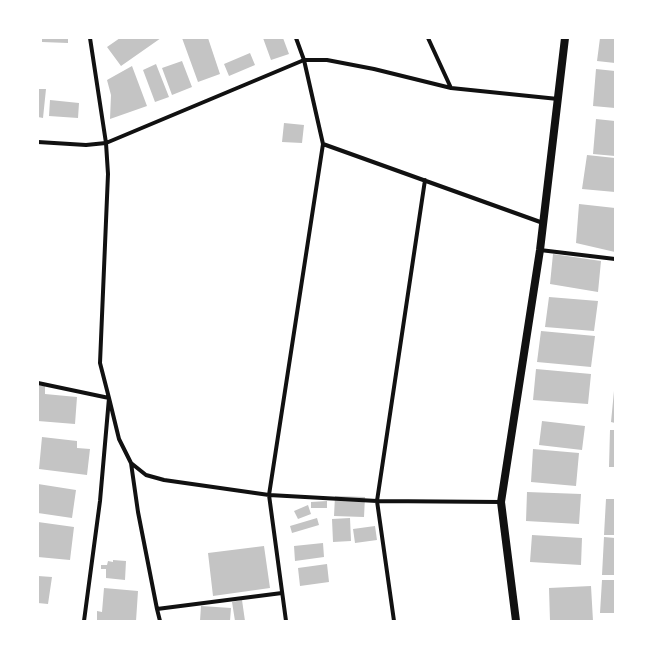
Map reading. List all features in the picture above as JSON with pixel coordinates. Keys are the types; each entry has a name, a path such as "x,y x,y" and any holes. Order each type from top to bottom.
{"main road":[{"path":"516,621 501,502 540,250 565,38"}],"street":[{"path":"90,38 106,143 108,174 100,363 119,440 131,463 138,512 160,621"},
{"path":"286,621 269,495 323,144 304,60 296,38"},
{"path":"428,38 451,88"},
{"path":"38,142 86,145 106,143 304,60 327,60 374,69 451,88 558,99"},
{"path":"323,144 543,223"},
{"path":"394,621 378,501 425,180"},
{"path":"540,250 615,259"},
{"path":"38,383 109,398"},
{"path":"84,621 100,501 109,398"},
{"path":"131,463 146,475 164,480 269,495 378,501 501,502"},
{"path":"157,609 282,593"}],"building":[{"path":"42,38 68,38 68,43 42,42"},
{"path":"120,38 161,38 121,66 107,47"},
{"path":"182,38 208,38 220,74 198,82"},
{"path":"263,38 283,38 289,54 271,60"},
{"path":"600,38 615,38 615,63 597,61"},
{"path":"250,53 255,65 229,76 224,64"},
{"path":"182,61 192,87 172,95 162,68"},
{"path":"156,64 169,97 155,102 143,70"},
{"path":"132,66 147,106 110,119 111,95 107,80"},
{"path":"596,69 615,71 615,108 593,106"},
{"path":"38,89 46,89 43,118 38,117"},
{"path":"50,100 79,103 78,118 49,116"},
{"path":"596,119 615,121 615,156 593,154"},
{"path":"284,123 304,125 302,143 282,142"},
{"path":"587,155 615,158 615,192 582,189"},
{"path":"579,204 615,208 615,252 576,243"},
{"path":"553,254 601,261 598,292 550,284"},
{"path":"549,297 598,301 594,331 545,327"},
{"path":"541,331 595,336 591,367 537,362"},
{"path":"536,369 591,374 588,404 533,400"},
{"path":"38,385 45,386 45,394 77,397 75,424 38,421"},
{"path":"615,391 615,423 611,422"},
{"path":"542,421 585,426 582,450 539,445"},
{"path":"610,430 615,430 615,467 609,467"},
{"path":"42,437 77,441 77,448 90,449 87,475 39,469"},
{"path":"533,449 579,453 576,486 531,482"},
{"path":"38,484 76,490 72,518 38,513"},
{"path":"527,492 581,494 579,524 526,521"},
{"path":"335,496 365,497 364,517 334,516"},
{"path":"606,499 615,499 615,535 604,535"},
{"path":"327,501 327,508 311,508 311,502"},
{"path":"308,505 311,514 298,519 294,511"},
{"path":"317,518 319,525 292,533 290,526"},
{"path":"350,518 351,541 333,542 332,519"},
{"path":"38,522 74,527 70,560 38,557"},
{"path":"375,526 377,540 355,543 353,529"},
{"path":"532,535 582,538 581,565 530,562"},
{"path":"604,537 615,538 615,575 602,575"},
{"path":"323,543 324,557 295,561 294,546"},
{"path":"264,546 270,588 213,596 208,553"},
{"path":"113,560 126,561 125,580 106,578 106,569 101,569 101,565 107,565 108,561 113,562"},
{"path":"327,564 329,582 300,586 298,568"},
{"path":"38,576 52,577 48,604 38,603"},
{"path":"602,580 615,580 615,613 600,613"},
{"path":"591,586 593,621 550,621 549,588"},
{"path":"104,588 138,591 136,621 97,621 97,611 102,612"},
{"path":"242,600 245,621 235,621 232,602"},
{"path":"201,606 231,608 230,621 200,621"}]}
